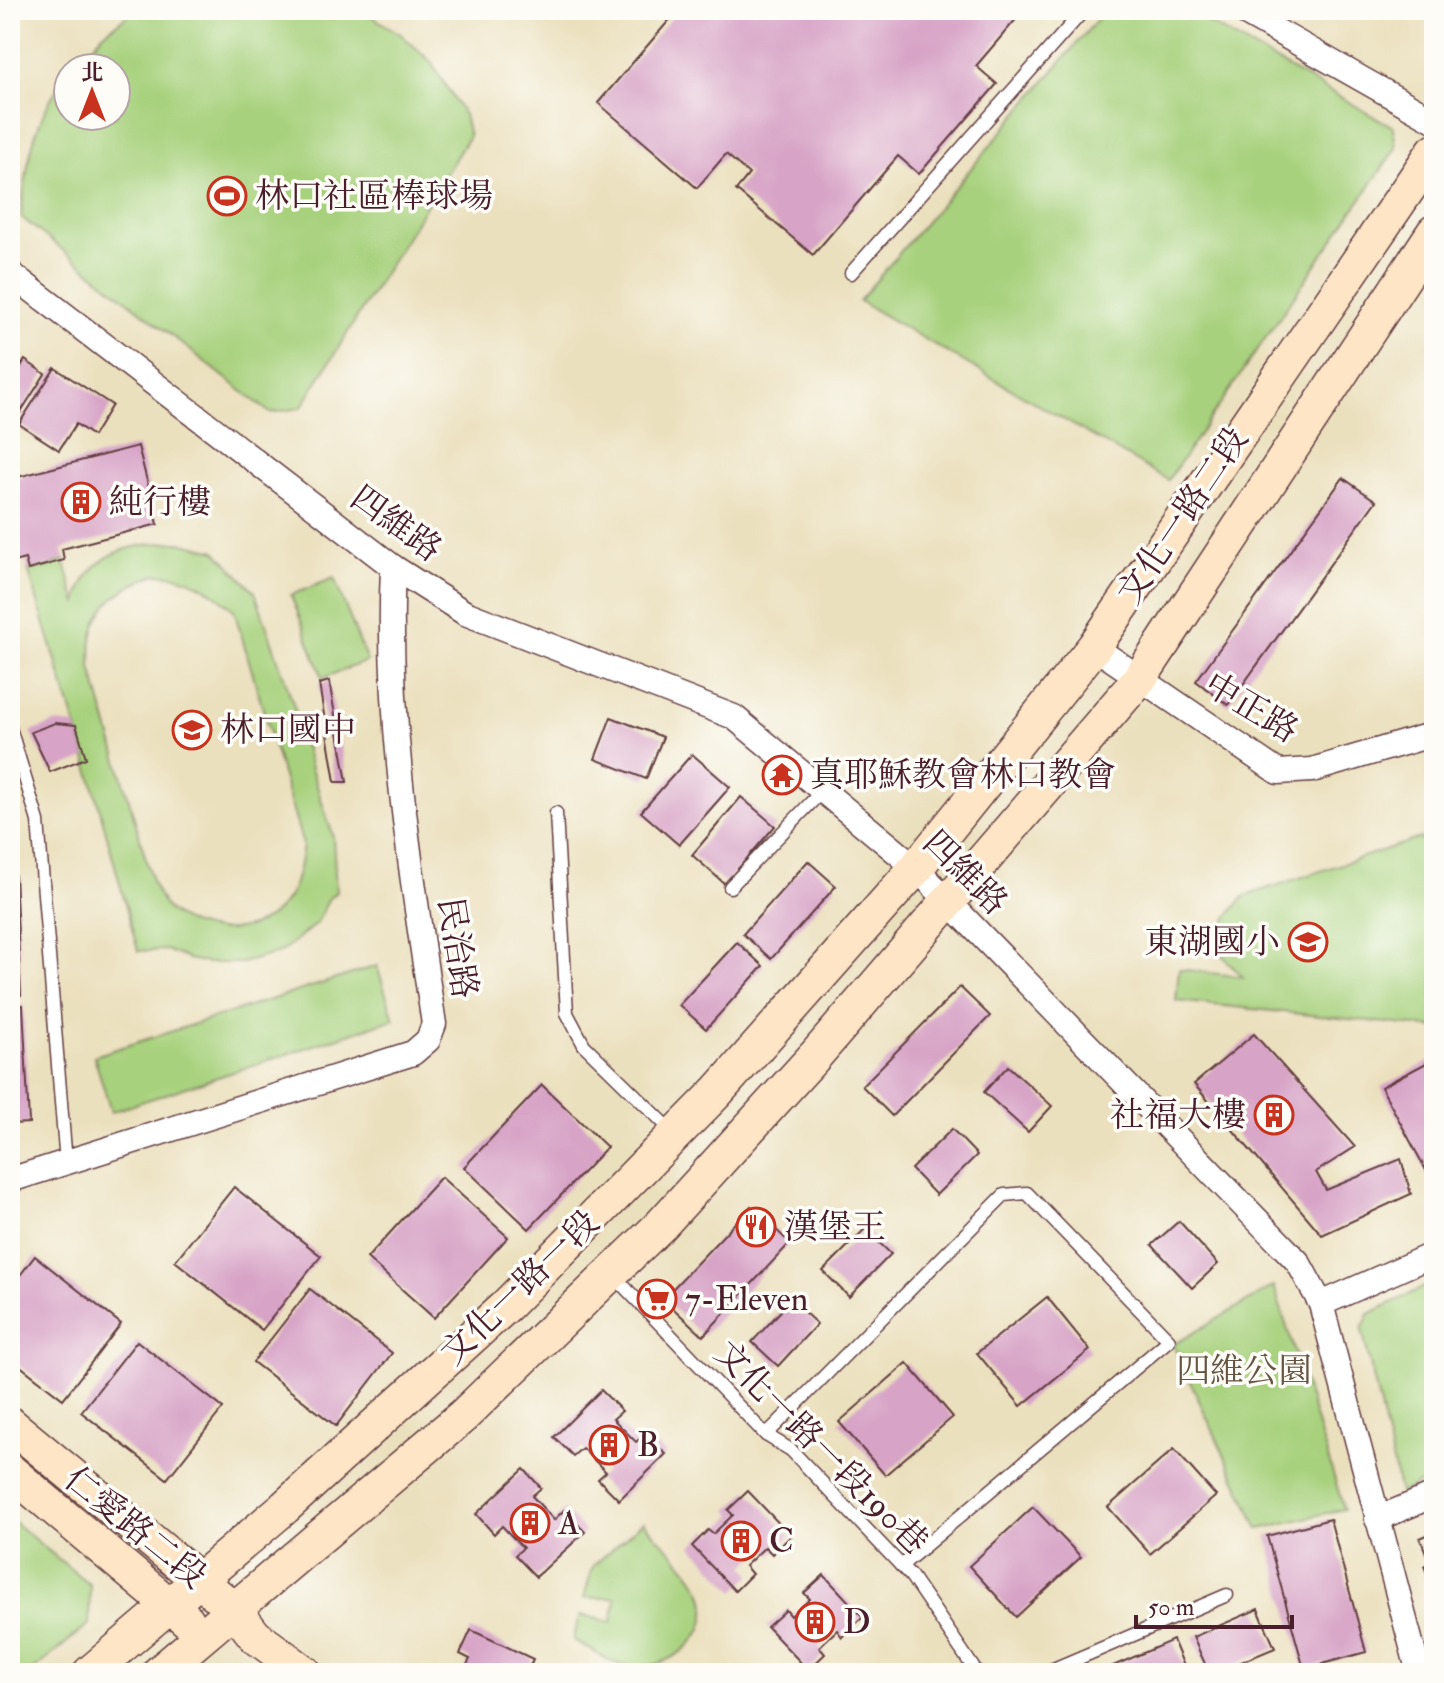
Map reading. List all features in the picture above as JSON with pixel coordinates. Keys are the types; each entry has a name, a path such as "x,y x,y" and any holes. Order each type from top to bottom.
{"main road":[{"name":"文化一路二段","path":"916,868 1094,647 1434,151"},
{"name":"文化一路二段","path":"948,904 1140,678 1434,232"},
{"name":"文化一路一段","path":"90,1673 285,1507 507,1305 717,1092 916,868"},
{"name":"文化一路一段","path":"159,1673 463,1416 612,1273 661,1225 815,1056 948,904"},
{"name":"仁愛路二段","path":"10,1424 234,1609 255,1636 305,1673"},
{"name":"仁愛路二段","path":"10,1471 169,1607 206,1634 255,1636"}],"street":[{"path":"1240,10 1434,120"},
{"name":"四維路","path":"10,273 393,567 465,613 734,717 916,868 1298,1262 1321,1304 1419,1673"},
{"name":"民治路","path":"10,1180 413,1053 428,1040 434,1024 408,852 390,635 393,567"},
{"name":"中正路","path":"1094,647 1278,772 1312,770 1434,734"},
{"path":"1321,1304 1434,1254"},
{"path":"1377,1519 1434,1495"}],"lane":[{"path":"851,273 1084,10"},
{"path":"10,728 38,821 66,1163"},
{"path":"730,887 823,790"},
{"path":"556,813 567,1013 584,1045 675,1134"},
{"path":"766,1435 1004,1195 1027,1193 1169,1340 901,1566"},
{"name":"文化一路一段190巷","path":"612,1273 766,1435 791,1450 911,1576 977,1673"},
{"path":"1044,1673 1227,1595"}],"green space":[{"name":"林口社區棒球場","path":"135,10 361,10 402,35 430,61 464,115 469,136 301,408 270,413 21,217 34,141 52,97 52,132 132,132 132,52 87,52 104,33"},
{"path":"1105,10 1186,10 1393,127 1396,148 1168,480 859,301"},
{"path":"180,542 216,551 255,592 298,718 333,836 336,892 329,898 317,923 282,951 242,963 208,963 166,950 138,951 86,758 28,570 64,560 77,604 82,586 101,561 130,548","holes":["156,574 198,584 234,610 303,845 297,876 284,903 260,922 231,930 216,930 186,922 166,908 161,900 153,884 91,667 93,634 109,603 125,589 145,579"]},
{"path":"334,578 367,661 323,678 291,595"},
{"path":"1420,838 1434,845 1434,1028 1176,1001 1179,969 1243,977 1222,953 1220,936 1229,915 1245,896"},
{"path":"377,966 394,1019 111,1112 94,1056"},
{"path":"1434,1282 1434,1477 1400,1493 1362,1329 1369,1314"},
{"name":"四維公園","path":"1274,1286 1344,1509 1259,1529 1173,1345"},
{"path":"10,1519 90,1585 89,1624 30,1673 10,1673"},
{"path":"643,1522 694,1579 704,1599 705,1614 702,1627 684,1650 657,1664 628,1667 573,1640 580,1615 612,1622 616,1598 584,1598 593,1566"}],"building":[{"path":"678,10 1024,10 976,66 997,84 919,174 898,156 813,255 736,190 749,174 726,154 697,188 598,103"},
{"path":"25,360 45,374 20,413 10,406 10,372 15,376"},
{"path":"55,368 112,405 93,436 76,424 59,450 19,424"},
{"name":"純行樓","path":"138,446 158,524 62,549 64,560 28,570 25,559 10,563 10,479"},
{"path":"1343,478 1376,501 1228,705 1196,681"},
{"path":"329,681 347,782 335,782 319,684"},
{"path":"611,717 663,737 646,779 595,759"},
{"path":"55,723 76,725 86,758 50,772 31,732"},
{"path":"692,754 730,787 679,845 641,812"},
{"path":"741,797 775,826 725,884 692,855"},
{"path":"808,861 836,886 771,959 743,934"},
{"path":"10,875 15,875 21,995 10,996"},
{"path":"737,942 763,966 706,1029 679,1005"},
{"path":"960,987 990,1016 892,1116 862,1086"},
{"path":"23,1005 29,1123 10,1124 10,1006"},
{"name":"社福大樓","path":"1254,1034 1355,1147 1316,1172 1326,1190 1401,1159 1411,1194 1322,1235 1194,1084"},
{"path":"1434,1059 1434,1185 1381,1087"},
{"path":"1008,1066 1052,1106 1028,1132 984,1092"},
{"path":"542,1085 607,1147 529,1229 464,1167"},
{"path":"952,1129 977,1155 936,1195 911,1169"},
{"path":"441,1177 508,1237 434,1318 367,1258"},
{"path":"234,1187 321,1256 262,1330 175,1261"},
{"path":"751,1206 790,1243 703,1336 663,1299"},
{"path":"1179,1221 1218,1264 1192,1288 1152,1245"},
{"path":"865,1229 891,1254 849,1297 823,1271"},
{"path":"35,1256 121,1324 63,1399 10,1358 10,1288"},
{"path":"310,1289 392,1353 336,1426 253,1362"},
{"path":"1047,1297 1090,1350 1021,1406 977,1353"},
{"path":"791,1300 817,1324 778,1366 752,1342"},
{"path":"137,1341 223,1408 167,1479 81,1412"},
{"path":"907,1363 953,1417 885,1475 839,1422"},
{"name":"B","path":"601,1390 622,1411 613,1419 636,1442 645,1434 666,1454 619,1500 598,1479 606,1472 582,1448 573,1456 554,1437"},
{"path":"1174,1449 1216,1496 1150,1554 1108,1507"},
{"name":"A","path":"524,1469 541,1488 532,1496 554,1520 564,1510 585,1532 536,1577 515,1555 523,1548 502,1526 494,1534 476,1514"},
{"name":"C","path":"748,1491 791,1536 772,1554 765,1547 745,1566 752,1574 735,1591 692,1546 708,1530 713,1534 733,1515 728,1510"},
{"path":"1033,1507 1081,1557 1016,1617 969,1566"},
{"path":"1330,1519 1366,1652 1304,1669 1267,1536"},
{"path":"1434,1532 1434,1590 1424,1566 1430,1563 1420,1538"},
{"name":"D","path":"824,1575 863,1617 842,1637 837,1630 819,1647 825,1654 808,1670 767,1627 786,1610 791,1616 810,1599 804,1593"},
{"path":"1258,1609 1275,1648 1209,1673 1193,1637"},
{"path":"471,1630 533,1659 527,1673 463,1673 470,1659 460,1654"},
{"path":"1173,1640 1187,1673 1097,1673"}],"place":[{"name":"林口社區棒球場","path":"227,196"},
{"name":"純行樓","path":"81,502"},
{"name":"林口國中","path":"192,730"},
{"name":"真耶穌教會林口教會","path":"782,775"},
{"name":"東湖國小","path":"1308,942"},
{"name":"社福大樓","path":"1274,1115"},
{"name":"漢堡王","path":"756,1227"},
{"name":"7-Eleven","path":"657,1299"},
{"name":"B","path":"609,1445"},
{"name":"A","path":"530,1523"},
{"name":"C","path":"741,1541"},
{"name":"D","path":"815,1622"}]}
